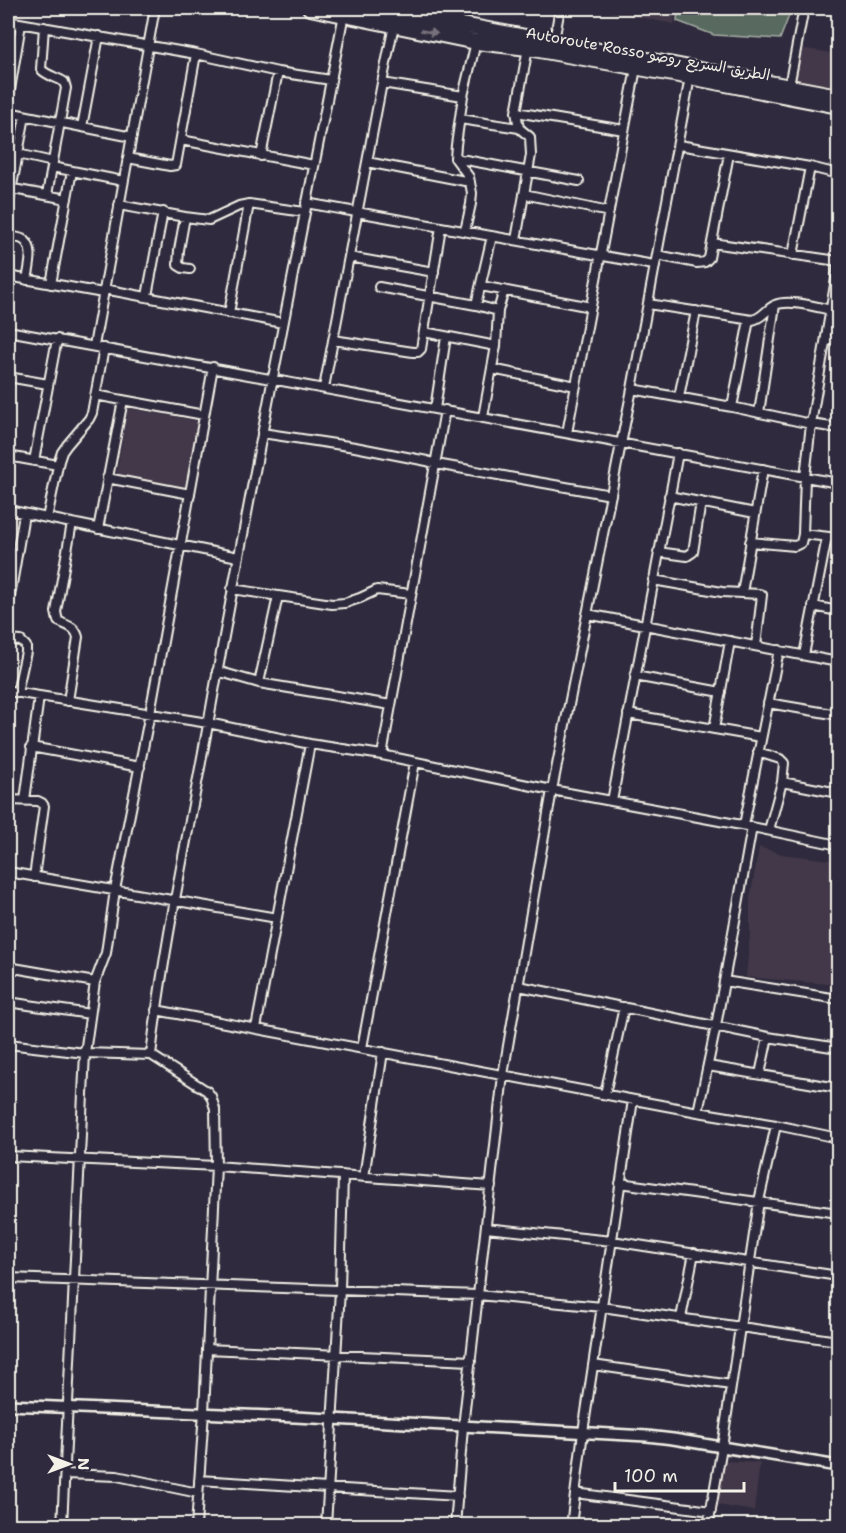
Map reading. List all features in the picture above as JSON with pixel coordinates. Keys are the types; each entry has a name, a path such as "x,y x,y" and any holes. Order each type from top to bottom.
{"highway":[{"name":"Autoroute Rosso الطريق السريع روصو","path":"310,8 394,25 554,41 838,96"},
{"name":"Autoroute Rosso الطريق السريع روصو","path":"372,8 443,14 476,42 528,48 838,106"}],"street":[{"path":"94,346 155,8"},
{"path":"554,41 560,8"},
{"path":"789,86 804,8"},
{"path":"151,1055 156,1010 175,900 232,589 344,14"},
{"path":"8,21 331,80"},
{"path":"8,102 21,24"},
{"path":"324,388 394,25"},
{"path":"44,27 41,69 45,74 64,82 66,88 47,195"},
{"path":"82,127 99,36"},
{"path":"465,231 472,193 464,169 455,158 464,96 476,42"},
{"path":"519,128 516,112 528,48"},
{"path":"128,158 176,165 196,54"},
{"path":"567,433 636,68"},
{"path":"261,156 278,72"},
{"path":"455,1526 463,1427 503,1076 552,790 633,389 690,77"},
{"path":"382,83 464,96"},
{"path":"8,112 132,136"},
{"path":"516,112 624,130"},
{"path":"8,207 9,188 25,116"},
{"path":"460,119 519,128 530,137 531,155 516,240"},
{"path":"181,140 314,165"},
{"path":"678,146 810,167 838,174"},
{"path":"18,154 72,171 123,181"},
{"path":"657,255 705,262 710,254 729,154"},
{"path":"455,158 579,181"},
{"path":"367,162 470,182"},
{"path":"793,255 810,167"},
{"path":"51,284 72,171"},
{"path":"9,188 67,199"},
{"path":"524,194 609,212"},
{"path":"119,205 209,220 239,206 249,204 358,212 654,265"},
{"path":"229,313 249,204"},
{"path":"147,296 163,212"},
{"path":"185,217 178,265 190,269"},
{"path":"333,340 418,352 421,350 441,227"},
{"path":"8,236 22,239 31,249 27,280"},
{"path":"476,305 492,236"},
{"path":"712,243 838,261"},
{"path":"349,257 434,272"},
{"path":"750,542 795,546 801,543 811,424 836,293 838,267"},
{"path":"8,276 147,296 283,324"},
{"path":"481,286 591,307"},
{"path":"379,287 498,311"},
{"path":"483,417 496,346 498,311 504,290"},
{"path":"648,304 749,320 759,319 775,305 783,303 831,310"},
{"path":"759,413 775,305"},
{"path":"679,397 696,311"},
{"path":"732,407 749,320"},
{"path":"8,331 838,483"},
{"path":"424,332 496,346"},
{"path":"435,409 446,337"},
{"path":"34,461 57,339"},
{"path":"826,340 838,341"},
{"path":"47,518 62,452 82,425 89,420 92,413 104,348"},
{"path":"62,1526 85,1053 94,982 106,953 115,890 140,767 213,367"},
{"path":"492,369 576,386"},
{"path":"8,377 48,384"},
{"path":"633,389 838,428"},
{"path":"95,395 204,415"},
{"path":"98,529 123,400"},
{"path":"382,755 445,410"},
{"path":"262,433 355,447 611,495"},
{"path":"612,801 678,453"},
{"path":"8,456 58,465"},
{"path":"742,593 763,469"},
{"path":"107,478 190,494"},
{"path":"669,496 755,513"},
{"path":"658,552 687,556 693,552 701,502"},
{"path":"8,510 238,557"},
{"path":"8,608 24,514"},
{"path":"68,701 78,637 72,627 58,621 56,612 72,523"},
{"path":"802,534 838,538"},
{"path":"804,655 827,537"},
{"path":"653,580 722,592 762,595 756,646"},
{"path":"232,589 332,604 360,598 377,590 411,594"},
{"path":"259,683 278,596"},
{"path":"813,606 838,611"},
{"path":"587,614 838,662"},
{"path":"8,640 21,641 26,646 17,693"},
{"path":"714,729 730,641"},
{"path":"698,1112 724,981 758,752 779,650"},
{"path":"218,671 259,683 391,705"},
{"path":"635,676 721,692"},
{"path":"8,691 150,713 310,744 382,755 838,844"},
{"path":"25,800 39,697"},
{"path":"768,703 838,715"},
{"path":"628,714 761,737"},
{"path":"256,1028 310,744"},
{"path":"31,747 140,767"},
{"path":"758,752 783,760 784,772 769,830"},
{"path":"362,1048 415,762"},
{"path":"782,782 838,793"},
{"path":"8,800 38,801 44,806 34,877"},
{"path":"8,874 277,918"},
{"path":"8,967 94,982"},
{"path":"724,981 838,999"},
{"path":"519,986 768,1037 838,1048"},
{"path":"8,1002 90,1014"},
{"path":"605,1094 624,1007"},
{"path":"156,1010 838,1138"},
{"path":"760,1074 768,1037"},
{"path":"8,1044 85,1053 151,1055 212,1096 216,1118 216,1166 196,1526"},
{"path":"364,1177 383,1052"},
{"path":"708,1066 838,1088"},
{"path":"571,1526 633,1100"},
{"path":"708,1526 759,1201 776,1125"},
{"path":"8,1156 216,1166 491,1186"},
{"path":"326,1526 340,1290 342,1175"},
{"path":"620,1183 838,1213"},
{"path":"486,1228 612,1241 838,1276"},
{"path":"681,1318 694,1253"},
{"path":"8,1278 478,1295 602,1307 838,1341"},
{"path":"207,1349 471,1362"},
{"path":"593,1365 731,1385"},
{"path":"8,1406 204,1412 647,1436 838,1466"},
{"path":"65,1474 117,1476 198,1493"},
{"path":"199,1480 458,1496"},
{"path":"575,1493 711,1511"}],"shaded area":[{"path":"589,8 676,8 674,24"},
{"path":"800,48 838,54 838,88 794,80"},
{"path":"128,408 203,422 191,490 116,476"},
{"path":"759,847 782,854 838,861 838,985 746,977 750,899"},
{"path":"723,1461 760,1463 754,1511 718,1505"}],"green space":[{"path":"678,8 792,8 780,39 714,35 677,21"}]}
